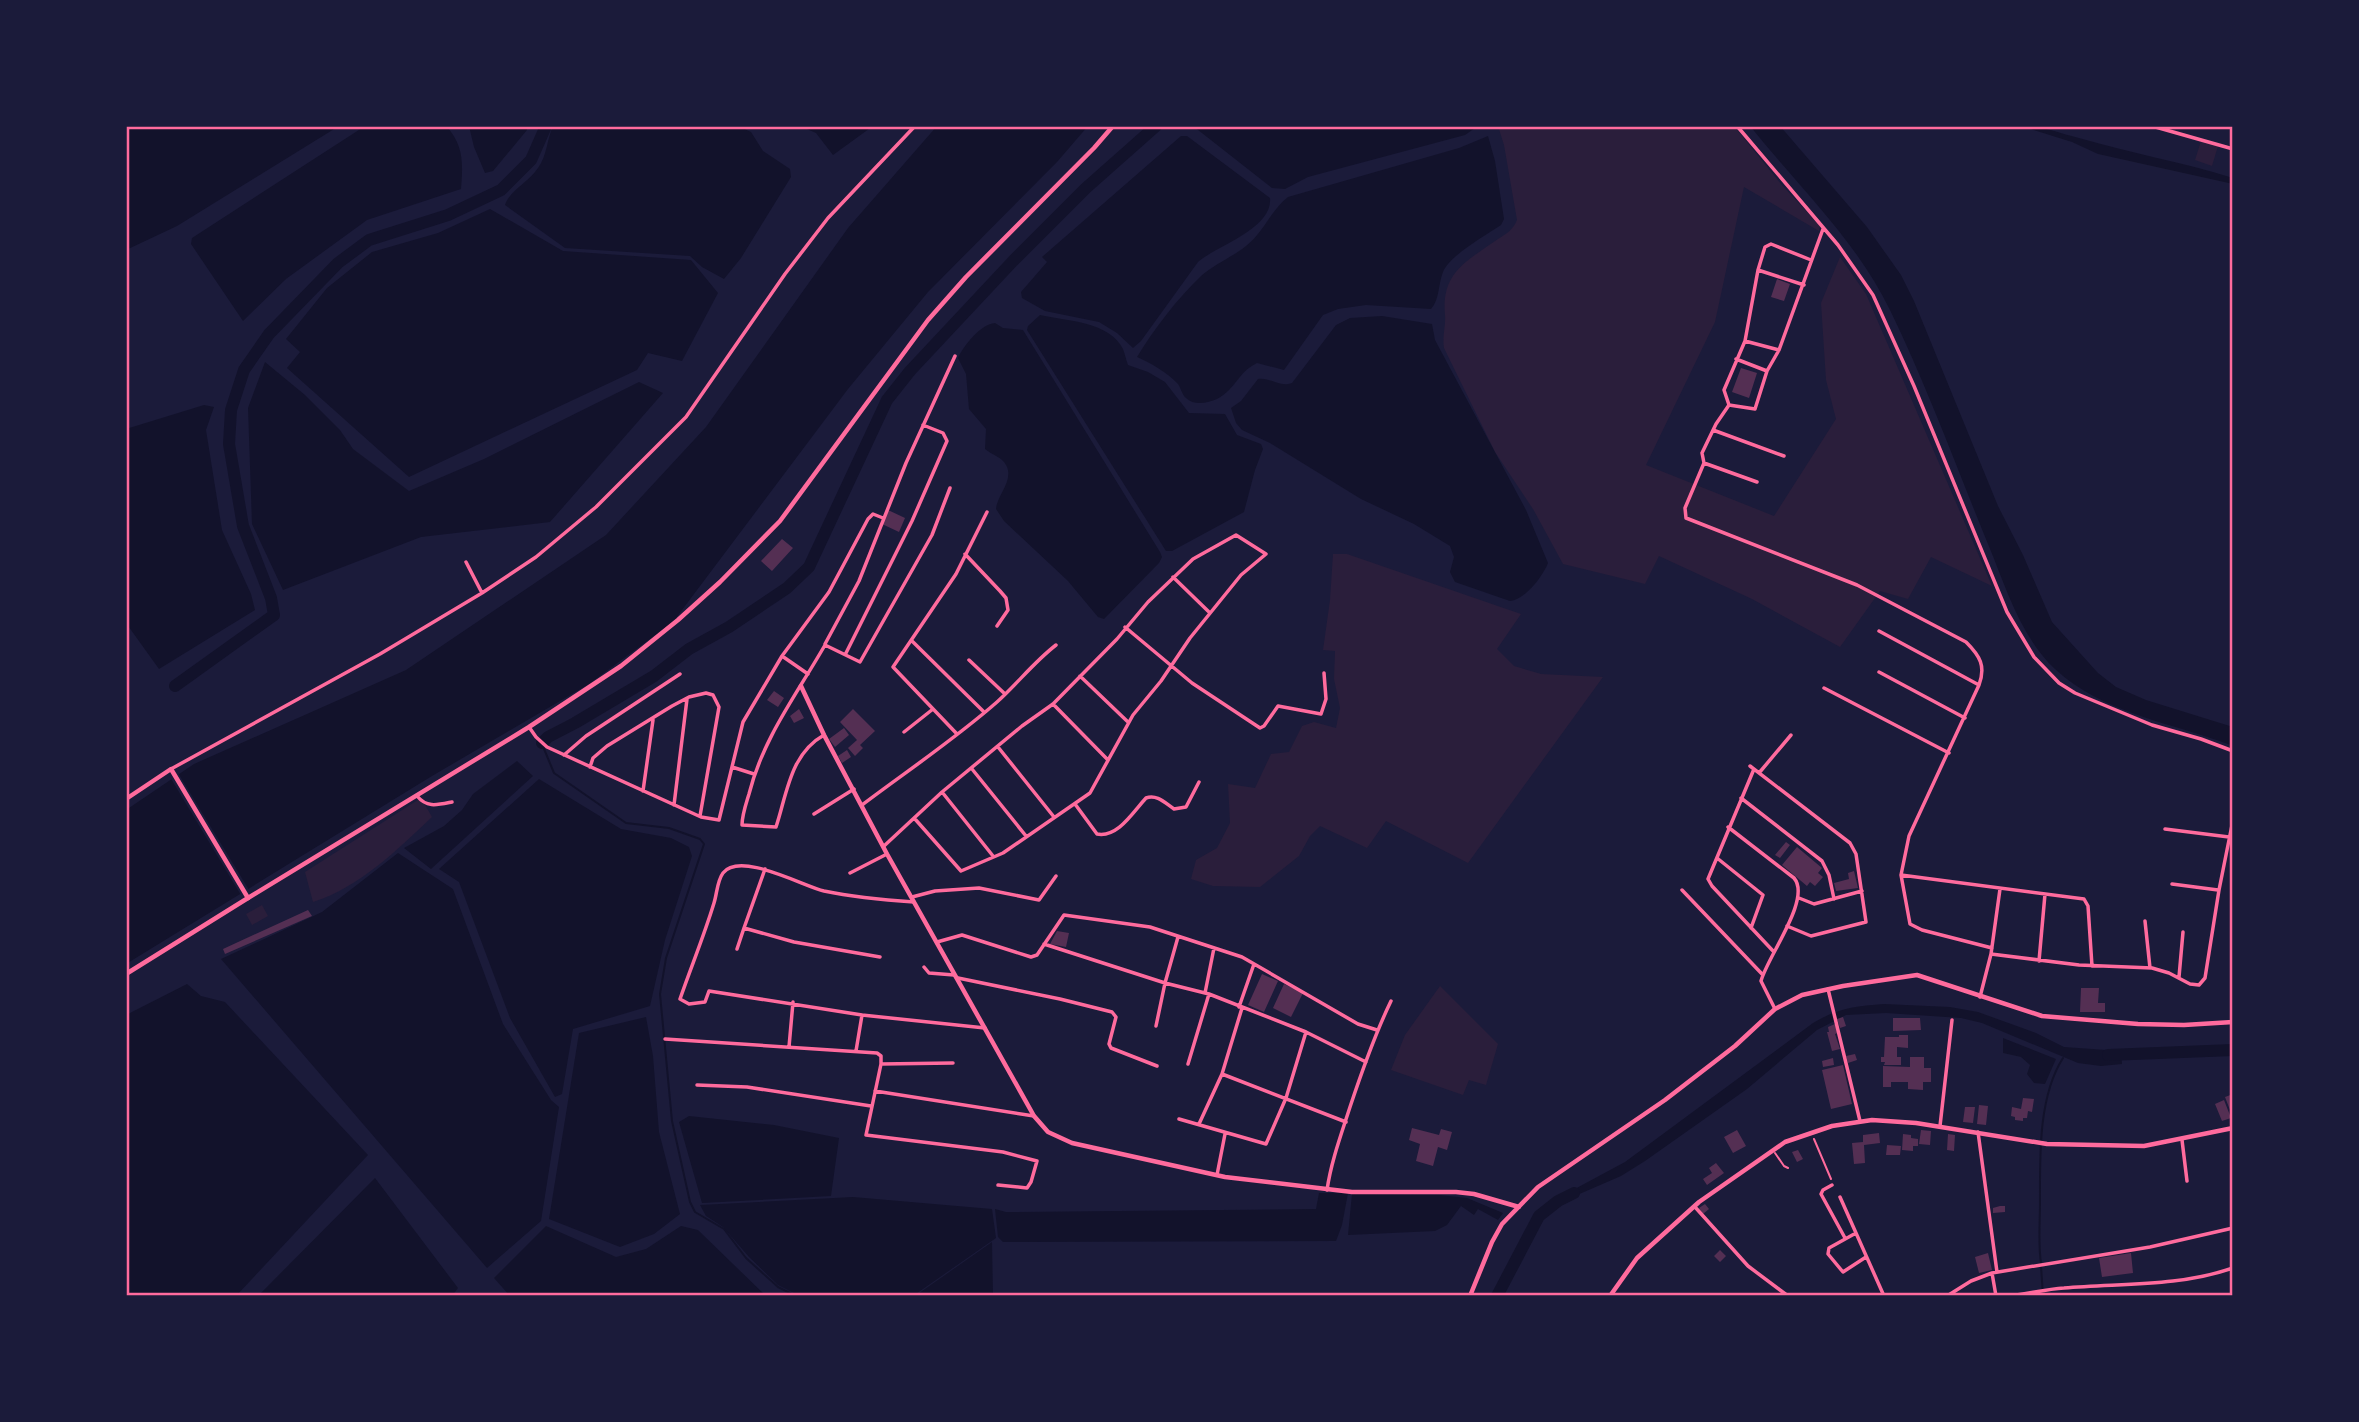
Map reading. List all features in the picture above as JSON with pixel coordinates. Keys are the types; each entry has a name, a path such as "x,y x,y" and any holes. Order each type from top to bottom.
{"main road":[{"path":"126,974 246,895 529,726 635,656 720,582 762,540 796,500 928,320 966,277 1086,157 1113,126"},
{"path":"802,685 824,735 887,854 1034,1116 1048,1132 1072,1143 1217,1175 1327,1190 1456,1192 1474,1194 1519,1207"},
{"path":"126,799 170,769 246,895"},
{"path":"1469,1296 1502,1224 1538,1186 1665,1100 1734,1046 1775,1009 1802,995 1917,975 2042,1016 2138,1024 2233,1022"},
{"path":"1610,1296 1637,1258 1695,1207 1773,1149 1811,1132 1860,1121 1940,1126 2047,1144 2144,1146 2233,1128"}],"street":[{"path":"170,769 380,654 482,593 536,557 596,507 686,417 785,274 828,218 915,126"},
{"path":"1737,126 1838,245 1873,295 2007,612 2034,657 2059,682 2075,693 2152,725 2233,751"},
{"path":"2152,126 2233,149"},
{"path":"1729,405 1755,409 1767,371 1779,350 1823,229"},
{"path":"1729,405 1724,390 1745,341 1765,247 1771,244 1811,260"},
{"path":"1758,270 1804,285"},
{"path":"1745,341 1779,350"},
{"path":"824,735 810,743 792,774 786,786 776,827 742,825 754,774 771,735 825,645 859,581 883,518 955,356"},
{"path":"1736,359 1767,371"},
{"path":"1729,405 1702,453 1704,463 1685,508 1686,518 1857,585 1966,642 1979,655 1984,671 1965,718 1909,836 1901,875 1910,925 1992,948"},
{"path":"846,653 908,530 947,441 943,433 923,425"},
{"path":"1713,430 1784,456"},
{"path":"1704,463 1757,482"},
{"path":"825,645 860,662 932,535 950,488"},
{"path":"957,734 893,667 965,554 987,512"},
{"path":"529,726 542,743 564,755 700,816 720,819 743,722 782,656 829,592 868,519 873,514 883,518"},
{"path":"884,846 942,792 1053,704 1193,559 1236,536 1266,554 1241,575 1128,722 1090,793 1003,852 959,871 915,818"},
{"path":"965,554 1006,598 1008,610 997,626"},
{"path":"466,562 482,593"},
{"path":"1173,577 1210,613"},
{"path":"1125,627 1192,683 1260,728 1278,706 1321,714 1326,699 1324,673"},
{"path":"1879,631 1979,685"},
{"path":"912,641 985,712"},
{"path":"863,805 985,712 1037,660 1056,645"},
{"path":"782,656 808,674"},
{"path":"969,660 1005,694"},
{"path":"1879,672 1965,718"},
{"path":"564,755 586,736 680,674"},
{"path":"1080,676 1128,722"},
{"path":"1824,688 1949,752"},
{"path":"590,766 599,752 687,698 706,693 713,695 719,708 700,816"},
{"path":"674,805 687,698"},
{"path":"1053,704 1108,760"},
{"path":"904,732 933,709"},
{"path":"643,790 653,719"},
{"path":"1759,774 1791,735"},
{"path":"998,747 1054,817"},
{"path":"732,767 754,774"},
{"path":"1774,953 1709,882 1708,875 1752,768 1850,843 1856,854 1866,922 1811,936 1787,926"},
{"path":"971,769 1026,836"},
{"path":"1075,804 1097,834 1103,835 1122,826 1146,798 1151,796 1174,809 1186,807 1199,782"},
{"path":"814,814 853,789"},
{"path":"942,792 993,856"},
{"path":"416,794 423,803 430,806 452,802"},
{"path":"1741,798 1822,861 1829,875 1834,899"},
{"path":"1991,954 2092,966 2150,968 2199,985 2205,978 2233,820"},
{"path":"1728,827 1794,878 1799,887 1799,898 1760,981 1775,1009"},
{"path":"2165,828 2229,837"},
{"path":"850,873 887,854"},
{"path":"1717,858 1763,895 1751,928"},
{"path":"916,902 822,891 765,869 734,866 724,871 680,999 689,1003 705,1002 709,991 793,1002 862,1015 985,1028"},
{"path":"737,949 765,869"},
{"path":"1901,875 2084,900 2092,966"},
{"path":"912,897 935,891 979,888 1039,900 1056,876"},
{"path":"2172,884 2219,890"},
{"path":"1980,997 1991,954 2000,889"},
{"path":"1682,890 1762,974"},
{"path":"1799,898 1815,904 1862,891"},
{"path":"2039,961 2045,894"},
{"path":"937,942 962,935 1031,957 1037,955 1064,915 1150,927 1242,957 1358,1024 1377,1030"},
{"path":"2145,921 2150,968"},
{"path":"744,928 794,942 880,957"},
{"path":"2179,977 2183,932"},
{"path":"1156,1026 1178,937"},
{"path":"1044,944 1207,994 1306,1032 1366,1062"},
{"path":"1188,1064 1207,994 1214,948"},
{"path":"1199,1124 1222,1074 1254,964"},
{"path":"924,967 929,973 957,976 1112,1012 1116,1017 1110,1047 1157,1066"},
{"path":"1828,989 1860,1121"},
{"path":"1327,1190 1330,1168 1377,1030 1391,1001"},
{"path":"789,1047 793,1002"},
{"path":"856,1051 862,1015"},
{"path":"1940,1126 1952,1020"},
{"path":"1179,1119 1266,1144 1286,1098 1306,1032"},
{"path":"665,1039 879,1053 881,1064 866,1135 1003,1152 1037,1161 1027,1188 998,1185"},
{"path":"881,1064 953,1063"},
{"path":"1222,1074 1346,1122"},
{"path":"697,1085 747,1087 871,1106"},
{"path":"875,1091 1034,1116"},
{"path":"1978,1132 1996,1296"},
{"path":"1217,1175 1225,1134"},
{"path":"2182,1140 2187,1181"},
{"path":"1832,1185 1821,1194 1844,1238"},
{"path":"1840,1197 1884,1296"},
{"path":"1695,1207 1748,1266 1788,1296"},
{"path":"1948,1296 1971,1281 1994,1272 2150,1247 2233,1228"},
{"path":"1856,1233 1844,1238 1828,1251 1841,1271 1846,1271 1866,1258"},
{"path":"2010,1296 2061,1288 2147,1285 2210,1276 2233,1268"}],"path":[{"path":"1811,1132 1832,1185"},
{"path":"1773,1149 1788,1168"}],"shaded area":[{"path":"126,126 339,126 177,226 126,250"},
{"path":"365,126 446,126 456,140 461,155 461,189 367,220 286,279 243,321 191,244 192,238"},
{"path":"469,126 526,126 527,130 493,171 485,173"},
{"path":"553,126 738,126 751,132 763,151 790,169 791,177 741,258 724,279 702,267 690,256 565,248 505,205 541,163"},
{"path":"800,126 873,126 833,155 816,133"},
{"path":"937,126 1088,126 1057,162 928,292 848,389 673,622 589,684 432,776 126,964 126,810 194,764 406,670 606,535 706,427 848,228"},
{"path":"1193,126 1478,126 1465,135 1308,177 1285,189 1272,188"},
{"path":"1498,126 1734,126 1781,184 1820,226 1819,231 1744,187 1715,322 1646,465 1774,516 1836,419 1826,380 1821,303 1840,257 1866,294 1992,586 1931,557 1908,599 1880,591 1840,647 1752,599 1659,556 1645,584 1563,564 1533,509 1495,452 1444,348 1445,300 1452,278 1467,261 1509,231 1517,220 1504,145"},
{"path":"1750,126 1780,126 1867,227 1901,275 1998,506 2052,622 2098,673 2116,687 2146,700 2233,727 2233,746 2140,716 2095,697 2055,669 2032,642 2008,594 1916,368 1876,284 1825,214"},
{"path":"2021,126 2050,130 2214,172 2233,178 2233,184 2098,154 2072,142"},
{"path":"1181,136 1187,136 1270,198 1269,209 1263,219 1242,236 1198,262 1141,341 1133,348 1117,333 1099,322 1045,311 1022,298 1021,292 1047,262 1042,257"},
{"path":"1488,136 1495,161 1504,219 1501,225 1469,246 1447,266 1431,309 1366,305 1338,309 1323,315 1284,370 1257,363 1245,371 1224,395 1205,403 1189,401 1169,376 1137,357 1166,315 1192,285 1252,240 1288,197 1459,148"},
{"path":"2201,141 2218,146 2212,166 2195,160"},
{"path":"490,209 563,251 691,260 718,293 682,361 648,353 637,370 409,477 287,368 300,352 286,339 327,288 372,252 438,233"},
{"path":"1040,315 1086,324 1108,333 1123,349 1128,365 1165,382 1189,413 1225,414 1237,435 1261,444 1263,449 1244,512 1172,551 1166,551 1027,330"},
{"path":"1382,316 1432,324 1435,340 1526,510 1548,563 1533,586 1516,600 1510,601 1455,582 1450,572 1454,557 1450,546 1414,524 1361,499 1270,443 1242,430 1236,423 1231,408 1241,401 1258,379 1292,383 1336,325 1350,318"},
{"path":"995,323 1003,328 1023,330 1162,557 1104,619 1098,617 1068,581 1004,521 996,509 1007,480 1007,468 1002,460 985,449 986,429 969,409 966,374 958,358 974,336 984,327"},
{"path":"265,362 305,395 340,430 353,449 409,491 484,459 639,382 663,393 550,522 421,537 283,590 252,524 248,408"},
{"path":"204,405 214,407 206,430 222,530 251,594 255,610 159,669 126,623 126,429"},
{"path":"1333,554 1347,554 1521,614 1497,649 1514,666 1541,674 1603,677 1468,863 1386,821 1367,848 1320,826 1310,836 1299,856 1260,887 1213,886 1191,879 1196,860 1217,848 1230,823 1228,784 1255,788 1271,754 1289,752 1302,726 1314,722 1336,728 1340,708 1334,679 1335,651 1323,650"},
{"path":"517,761 533,776 431,869 404,848 444,826 462,810 473,794"},
{"path":"539,779 621,829 671,838 689,847 692,856 665,940 650,1006 573,1029 562,1094 555,1097 510,1018 459,882 439,869"},
{"path":"421,798 432,817 362,877 313,902 305,872"},
{"path":"398,853 453,889 503,1024 551,1100 559,1107 541,1221 487,1268 221,959 322,912"},
{"path":"262,905 268,916 252,925 246,914"},
{"path":"187,984 201,996 225,1002 368,1155 236,1296 126,1296 126,1015"},
{"path":"1440,986 1498,1044 1486,1085 1469,1080 1463,1095 1391,1070 1405,1035"},
{"path":"1884,1004 1950,1007 1978,1012 2036,1033 2064,1047 2121,1051 2122,1064 2101,1066 2078,1063 1982,1023 1961,1018 1886,1013 1846,1015 1817,1030 1747,1089 1645,1161 1621,1176 1561,1202 1558,1198 1625,1162 1813,1023 1847,1009"},
{"path":"646,1017 653,1056 659,1132 680,1214 654,1234 620,1247 549,1219 579,1033"},
{"path":"2003,1038 2056,1059 2045,1084 2034,1083 2027,1074 2030,1065 2021,1057 2003,1053"},
{"path":"689,1116 774,1125 839,1138 831,1196 702,1203 679,1122"},
{"path":"375,1178 458,1288 452,1296 258,1296"},
{"path":"1319,1193 1348,1193 1336,1241 1003,1242 998,1237 995,1209 1006,1212 1316,1209"},
{"path":"1352,1194 1467,1198 1503,1213 1498,1220 1478,1209 1474,1215 1461,1206 1447,1225 1435,1231 1348,1235"},
{"path":"853,1197 992,1209 996,1238 913,1296 800,1296 778,1285 723,1227 706,1216 700,1205"},
{"path":"546,1226 616,1257 646,1249 681,1226 698,1230 766,1296 510,1296 494,1278"},
{"path":"992,1242 993,1296 915,1296"}],"pier":[{"path":"178,773 249,890 241,895 170,777"}],"building":[{"path":"1777,279 1790,284 1784,301 1771,297"},
{"path":"1741,368 1757,373 1749,398 1732,392"},
{"path":"888,510 905,518 899,532 882,524"},
{"path":"782,539 793,548 772,571 761,561"},
{"path":"774,691 784,698 778,707 767,700"},
{"path":"799,709 804,718 794,723 790,716"},
{"path":"853,709 875,731 860,745 863,748 855,756 848,748 857,740 840,722"},
{"path":"844,728 849,735 835,747 829,739"},
{"path":"847,750 851,757 842,763 838,756"},
{"path":"1786,842 1790,845 1780,858 1775,855"},
{"path":"1797,847 1822,868 1818,873 1823,877 1815,886 1810,882 1807,886 1782,865"},
{"path":"1854,871 1858,888 1836,891 1834,883 1849,879 1848,873"},
{"path":"308,910 312,916 225,954 223,949"},
{"path":"1057,931 1069,933 1066,947 1050,944"},
{"path":"1262,974 1278,981 1264,1012 1248,1005"},
{"path":"1284,984 1303,993 1291,1017 1273,1008"},
{"path":"2081,988 2099,988 2098,1003 2105,1003 2105,1012 2080,1012"},
{"path":"1843,1017 1846,1026 1840,1028 1837,1019"},
{"path":"1893,1018 1920,1018 1921,1030 1893,1031"},
{"path":"1835,1024 1840,1049 1832,1051 1827,1032 1828,1027"},
{"path":"1908,1035 1908,1048 1897,1047 1897,1057 1901,1057 1901,1065 1884,1065 1881,1057 1884,1057 1885,1037"},
{"path":"1855,1054 1857,1060 1848,1063 1846,1056"},
{"path":"1910,1057 1924,1057 1924,1068 1931,1068 1931,1082 1923,1082 1923,1090 1908,1089 1908,1082 1891,1082 1891,1087 1883,1087 1883,1066 1910,1067"},
{"path":"1833,1058 1834,1065 1823,1067 1822,1061"},
{"path":"1843,1065 1852,1104 1831,1109 1822,1070"},
{"path":"2233,1094 2233,1109 2230,1110 2225,1097"},
{"path":"2023,1098 2034,1099 2032,1112 2028,1111 2027,1118 2023,1118 2023,1121 2015,1120 2015,1117 2011,1116 2012,1107 2021,1109"},
{"path":"2224,1100 2231,1118 2222,1121 2215,1104"},
{"path":"1979,1105 1988,1106 1986,1125 1977,1124"},
{"path":"1965,1107 1975,1107 1973,1123 1963,1122"},
{"path":"1412,1128 1439,1135 1441,1129 1452,1132 1447,1150 1438,1147 1433,1166 1416,1161 1420,1144 1409,1140"},
{"path":"1737,1130 1746,1146 1733,1153 1724,1137"},
{"path":"1921,1130 1931,1131 1930,1145 1919,1144"},
{"path":"1879,1133 1880,1143 1864,1145 1865,1163 1854,1164 1852,1143 1863,1142 1863,1135"},
{"path":"1903,1134 1918,1139 1918,1146 1913,1146 1913,1151 1902,1150"},
{"path":"1948,1134 1955,1135 1954,1151 1947,1150"},
{"path":"1887,1145 1901,1146 1900,1155 1886,1155"},
{"path":"1798,1150 1803,1159 1797,1162 1792,1152"},
{"path":"1716,1163 1724,1173 1707,1185 1703,1179 1712,1173 1709,1168"},
{"path":"1705,1204 1709,1209 1703,1214 1699,1208"},
{"path":"2005,1206 2005,1212 1993,1213 1993,1208"},
{"path":"1720,1250 1726,1256 1720,1262 1714,1256"},
{"path":"1988,1253 1992,1270 1979,1273 1975,1257"},
{"path":"2131,1253 2133,1273 2102,1277 2099,1258"}],"waterway":[{"path":"175,686 274,615 271,598 243,526 229,444 231,410 244,370 269,334 338,263 369,240 448,215 501,190 531,160 546,126"},
{"path":"542,743 654,676 689,649 729,627 787,588 809,567 887,400 910,371 1013,261 1086,188 1156,126"},
{"path":"542,744 554,773 626,823 669,828 700,839 704,844 666,958 660,994 672,1121 690,1202 695,1212 724,1229 746,1258 778,1287 796,1296"},
{"path":"2108,1055 2233,1050"},
{"path":"2041,1263 2039,1233 2042,1128 2049,1091 2063,1058"},
{"path":"1497,1296 1539,1216 1558,1201 1574,1193"},
{"path":"2041,1266 2043,1296"}]}
